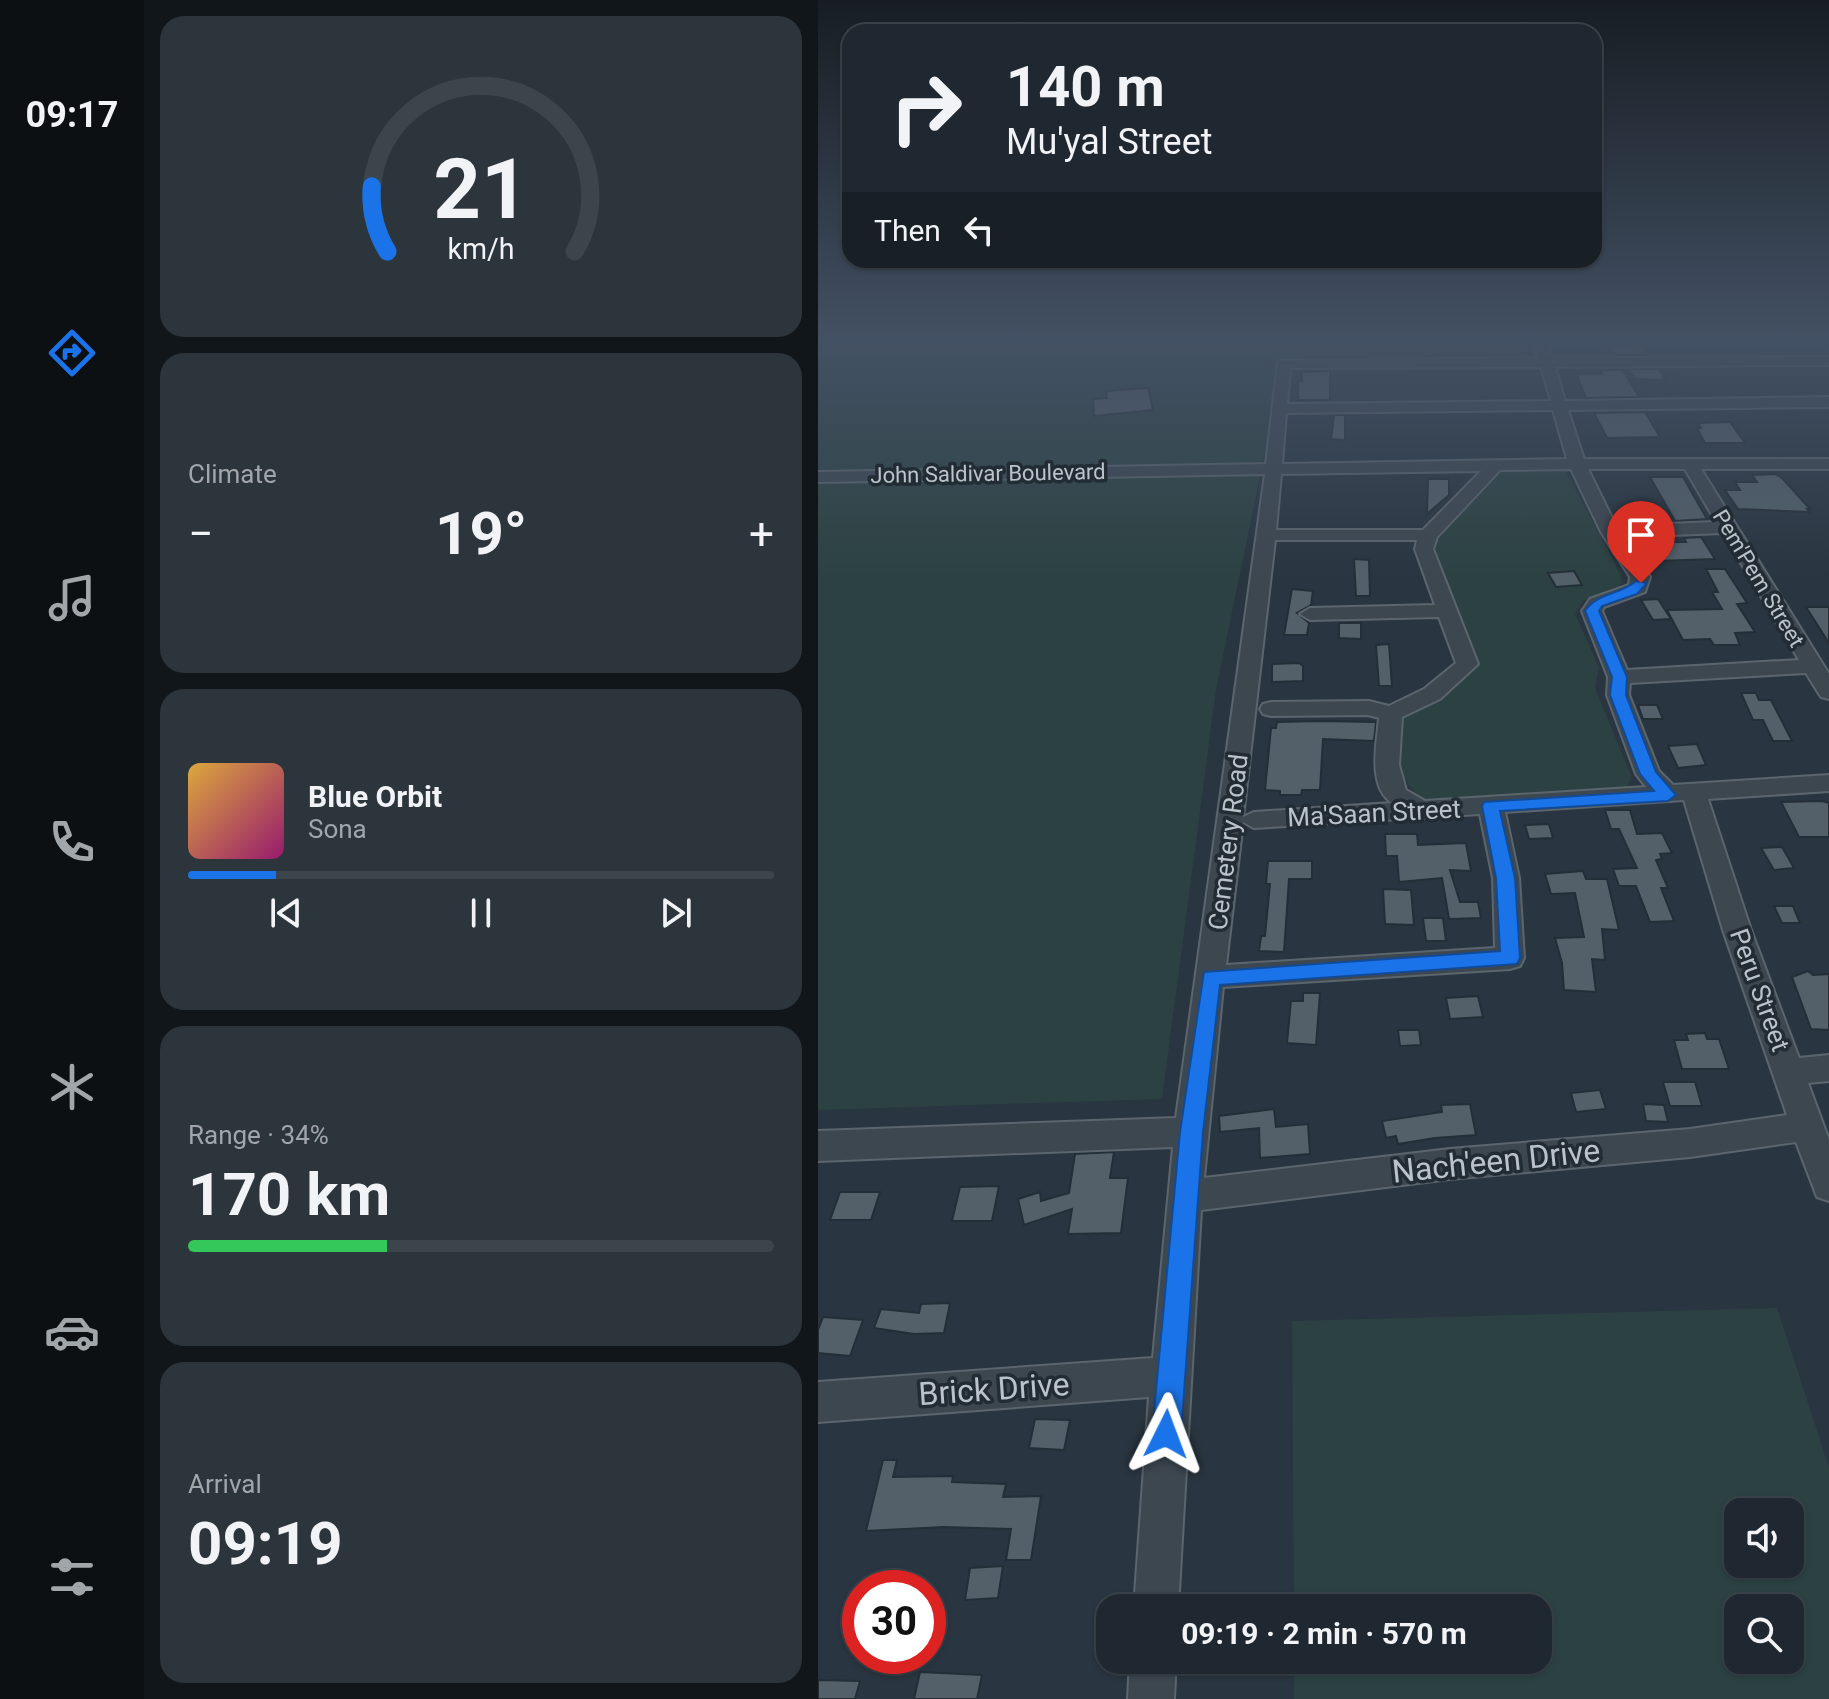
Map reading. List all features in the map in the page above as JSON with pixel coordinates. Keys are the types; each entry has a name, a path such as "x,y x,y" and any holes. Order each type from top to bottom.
{"street":[{"name":"Cemetery Road","path":"1157,1594 1170,1376 1191,1132 1279,417"},
{"path":"1564,417 1577,464 1610,532 1729,527"},
{"name":"John Saldivar Boulevard","path":"818,477 1577,464 1827,466"},
{"name":"Pem'Pem Street","path":"1690,464 1829,692"},
{"path":"1271,709 1369,708 1391,714 1432,694 1467,664 1424,549 1428,535 1494,467"},
{"name":"Peru Street","path":"1610,532 1641,583 1632,591 1597,603 1592,611 1619,677 1618,695 1648,774 1681,795 1737,930 1829,1186"},
{"path":"1265,535 1428,535"},
{"path":"1310,614 1449,611"},
{"path":"1619,677 1811,666"},
{"path":"1391,714 1387,765 1395,794 1420,809"},
{"name":"Ma'Saan Street","path":"1254,820 1681,795 1829,783"},
{"path":"1211,977 1510,958 1506,878 1491,806"},
{"path":"1790,1072 1829,1068"},
{"name":"Nach'een Drive","path":"1186,1196 1450,1164 1690,1143 1807,1126"},
{"path":"818,1146 1191,1132"},
{"name":"Brick Drive","path":"818,1402 1170,1376"},
{"path":"1151,1699 1152,1674"}],"green space":[{"path":"818,417 1272,417 1216,690 1162,1099 818,1110"},
{"path":"1565,470 1621,575 1622,584 1583,601 1575,614 1599,667 1595,688 1632,778 1624,790 1422,800 1401,772 1397,754 1403,718 1464,676 1476,664 1432,541 1497,471"},
{"path":"1777,1308 1829,1467 1829,1699 1294,1699 1294,1674 1552,1674 1552,1594 1294,1594 1292,1321"}],"building":[{"path":"1334,417 1345,417 1345,440 1331,439"},
{"path":"1596,417 1648,417 1660,437 1607,438"},
{"path":"1730,422 1745,443 1705,443 1697,428 1701,428 1698,423"},
{"path":"1775,474 1810,509 1807,509 1809,512 1738,509 1725,490 1740,490 1735,482 1757,482 1752,475"},
{"path":"1650,477 1683,477 1707,519 1675,521"},
{"path":"1428,479 1449,479 1449,495 1427,514"},
{"path":"1701,537 1715,559 1656,561 1647,542 1686,542 1684,538"},
{"path":"1354,559 1369,560 1370,596 1356,596"},
{"path":"1706,569 1725,569 1747,603 1737,604 1755,632 1735,633 1740,645 1714,645 1710,639 1683,640 1667,610 1722,609 1712,592 1718,592"},
{"path":"1574,571 1582,585 1556,587 1548,573"},
{"path":"1292,589 1313,591 1311,605 1297,613 1309,623 1307,635 1284,635"},
{"path":"1658,599 1671,619 1653,620 1641,600"},
{"path":"1806,607 1829,607 1829,643"},
{"path":"1339,623 1361,623 1361,639 1339,638"},
{"path":"1389,644 1392,686 1379,686 1376,645"},
{"path":"1299,663 1303,666 1303,681 1272,682 1272,664"},
{"path":"1741,693 1756,693 1759,700 1771,700 1792,741 1773,741 1763,720 1753,720"},
{"path":"1638,705 1657,705 1663,719 1643,719"},
{"path":"1277,722 1376,722 1374,741 1323,739 1320,790 1302,790 1301,795 1280,795 1280,791 1265,790 1271,728 1276,728"},
{"path":"1697,744 1706,765 1678,768 1668,746"},
{"path":"1781,802 1829,803 1829,837 1799,837"},
{"path":"1605,810 1630,810 1637,834 1662,833 1672,853 1660,854 1662,859 1656,860 1668,888 1661,888 1674,921 1650,922 1636,886 1619,886 1613,869 1637,868 1619,829 1611,829"},
{"path":"1549,824 1553,838 1529,839 1525,825"},
{"path":"1385,834 1417,834 1418,845 1466,843 1471,871 1450,870 1460,902 1478,902 1481,918 1449,919 1442,878 1399,882 1397,856 1386,856"},
{"path":"1782,847 1794,868 1774,870 1761,848"},
{"path":"1268,861 1312,861 1312,879 1289,879 1284,952 1259,951 1261,936 1265,936 1270,884 1266,884"},
{"path":"1583,871 1586,879 1607,879 1619,930 1602,929 1605,960 1592,959 1596,992 1564,990 1562,963 1555,938 1584,937 1575,893 1551,894 1545,874"},
{"path":"1383,889 1411,890 1414,925 1385,924"},
{"path":"1774,906 1793,906 1800,923 1782,923"},
{"path":"1423,918 1443,918 1446,941 1426,941"},
{"path":"1808,971 1813,975 1829,974 1829,1030 1811,1029 1792,977"},
{"path":"1303,993 1320,993 1316,1045 1287,1043 1291,1001 1303,1001"},
{"path":"1478,996 1483,1017 1450,1019 1446,998"},
{"path":"1398,1030 1419,1030 1421,1045 1400,1046"},
{"path":"1705,1033 1707,1039 1719,1039 1729,1069 1682,1069 1674,1040 1688,1040 1686,1034"},
{"path":"1663,1082 1695,1082 1702,1106 1670,1106"},
{"path":"1600,1090 1606,1109 1576,1112 1571,1093"},
{"path":"1470,1104 1476,1135 1398,1144 1396,1136 1386,1138 1382,1121 1442,1112 1441,1105"},
{"path":"1643,1104 1664,1105 1668,1122 1646,1121"},
{"path":"1274,1109 1276,1127 1308,1124 1310,1154 1260,1158 1259,1128 1220,1132 1219,1116"},
{"path":"1114,1152 1110,1178 1128,1178 1121,1233 1068,1234 1072,1209 1024,1225 1018,1199 1040,1192 1041,1201 1069,1193 1075,1154"},
{"path":"999,1186 992,1221 952,1221 960,1187"},
{"path":"840,1192 880,1192 871,1220 830,1220"},
{"path":"950,1303 944,1333 914,1334 874,1328 881,1309 919,1313 921,1304"},
{"path":"823,1317 863,1320 850,1356 818,1353 818,1330"},
{"path":"1035,1419 1070,1420 1064,1450 1029,1448"},
{"path":"883,1460 897,1460 893,1477 953,1476 952,1482 1006,1484 1003,1497 1041,1496 1031,1560 1006,1560 1011,1529 943,1527 866,1531"},
{"path":"1003,1566 998,1598 965,1600 970,1568"},
{"path":"920,1674 982,1675 977,1699 914,1699"},
{"path":"818,1680 860,1681 855,1699 818,1699"}],"route":[{"path":"1166,1434 1191,1132 1211,977 1510,958 1506,878 1491,806 1668,795 1648,774 1618,695 1619,677 1592,615 1597,603 1632,591 1641,583"}]}
